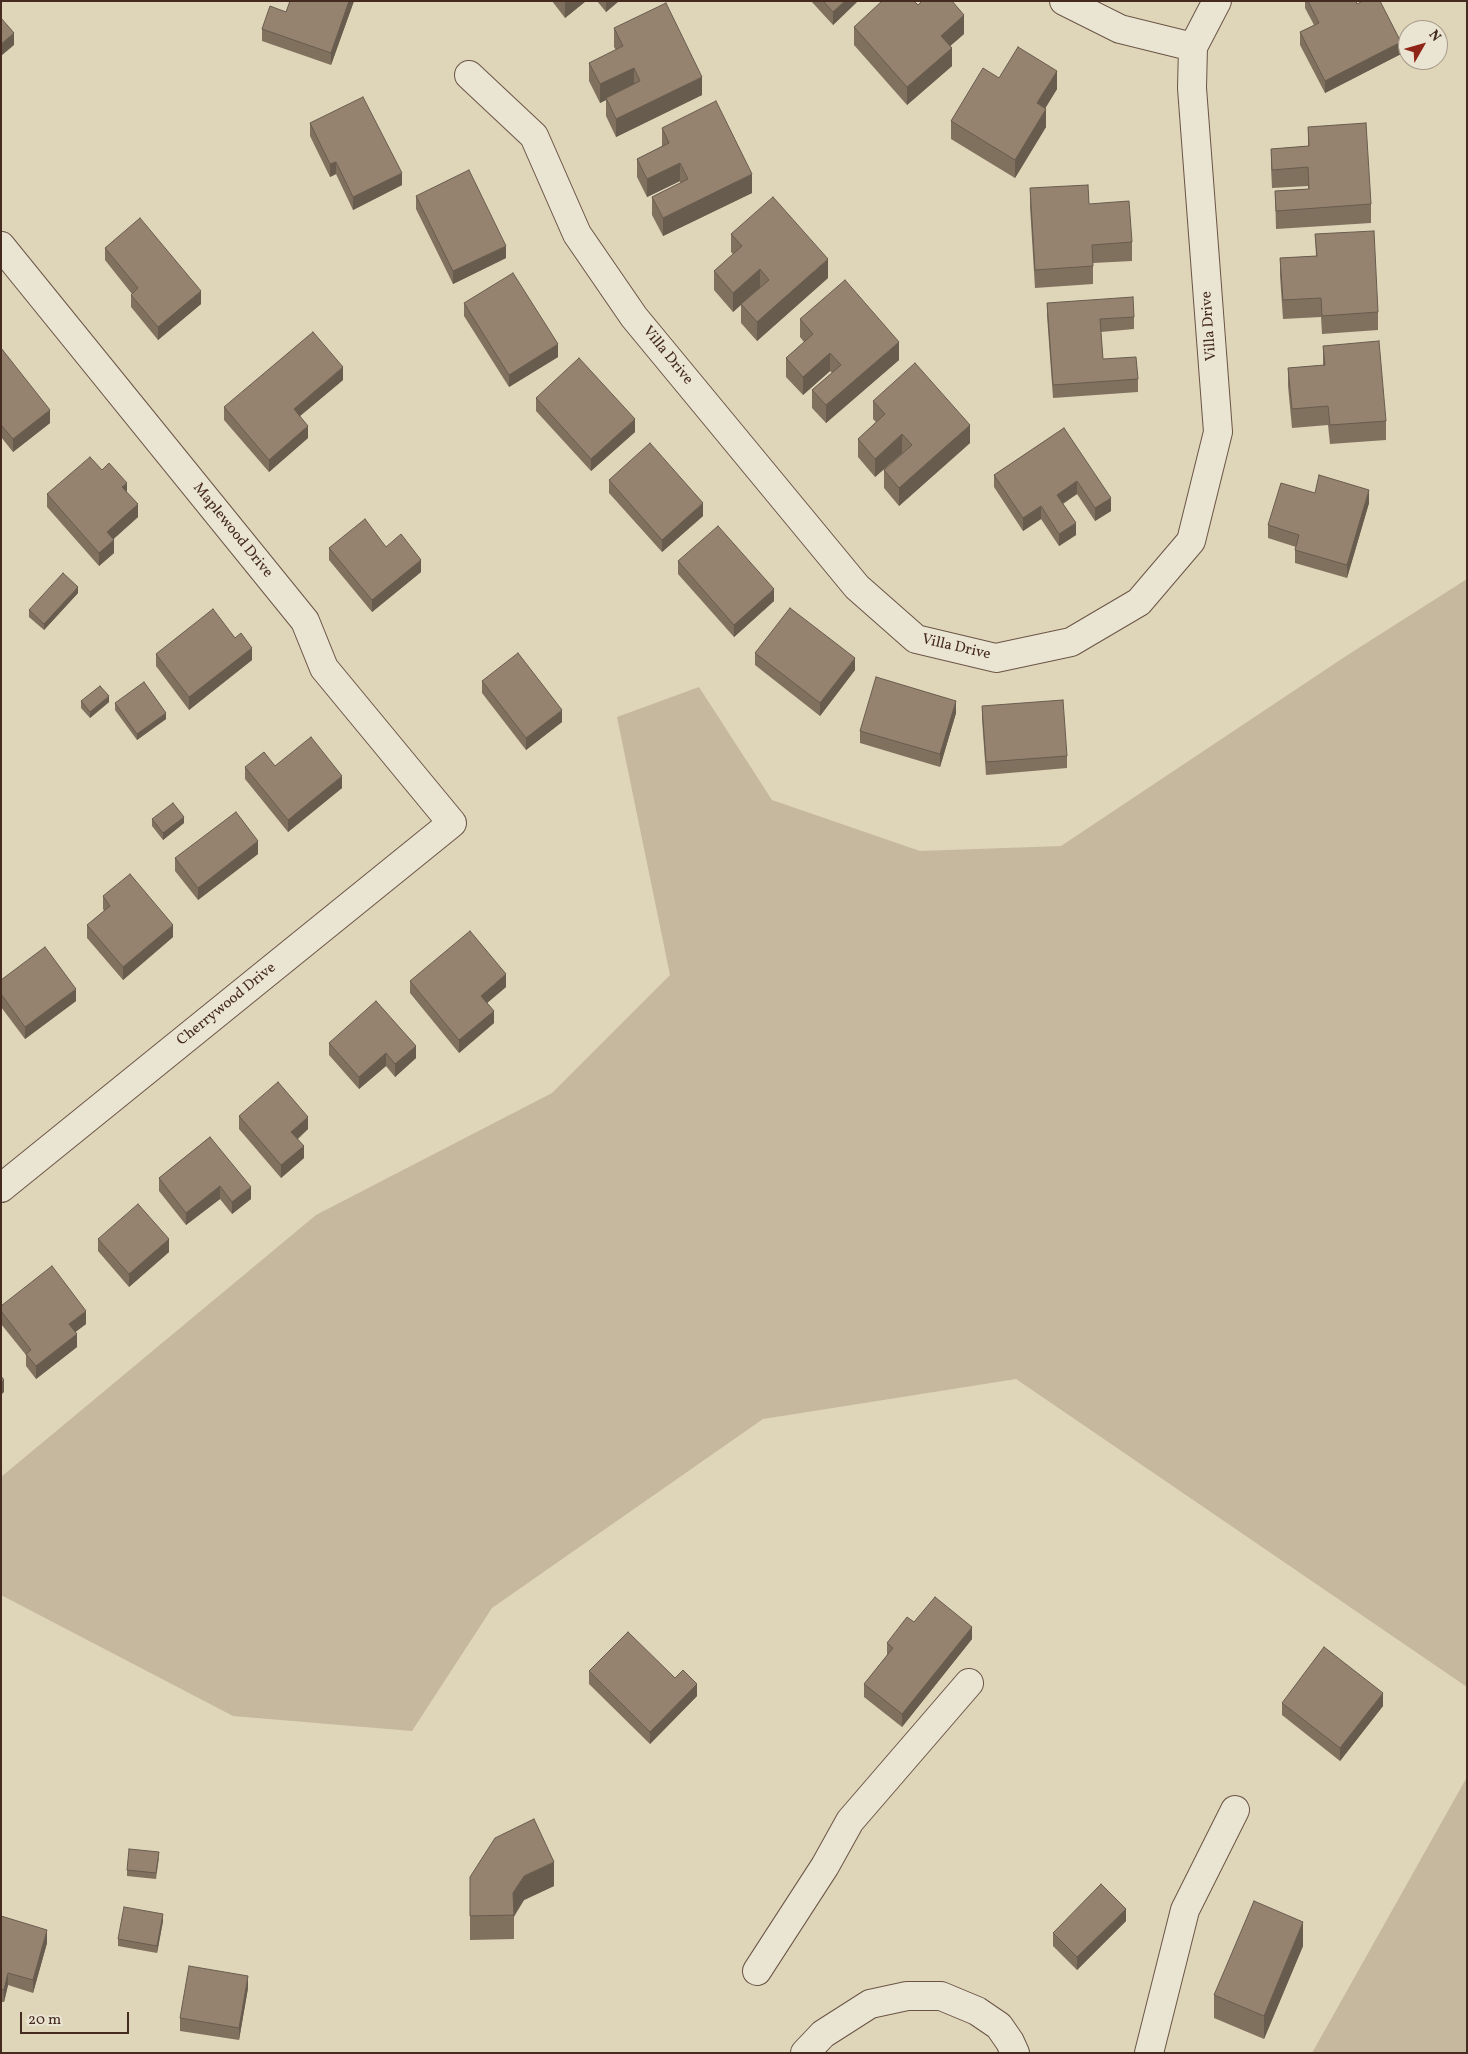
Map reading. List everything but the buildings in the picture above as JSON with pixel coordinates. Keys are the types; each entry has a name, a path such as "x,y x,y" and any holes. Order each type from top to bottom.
{"street":[{"path":"1064,1 1120,29 1192,47"},
{"name":"Villa Drive","path":"470,75 534,136 577,234 634,317 857,587 916,640 996,658 1071,642 1139,602 1191,541 1218,432 1192,88 1192,47 1217,1"},
{"name":"Maplewood Drive","path":"1,246 305,621 324,668 452,823"},
{"name":"Cherrywood Drive","path":"1,1188 452,823"},
{"path":"757,1970 824,1866 850,1821 969,1683"},
{"path":"1149,2053 1185,1910 1235,1810"},
{"path":"805,2053 823,2034 870,2004 907,1996 941,1996 977,2011 999,2026 1015,2053"}],"shaded area":[{"path":"1467,579 1467,1687 1016,1379 763,1419 492,1608 412,1731 233,1716 1,1595 1,1477 316,1215 552,1093 670,975 617,717 699,687 772,800 920,851 1061,846 1346,656"},
{"path":"1467,1777 1467,2053 1312,2053"}]}
